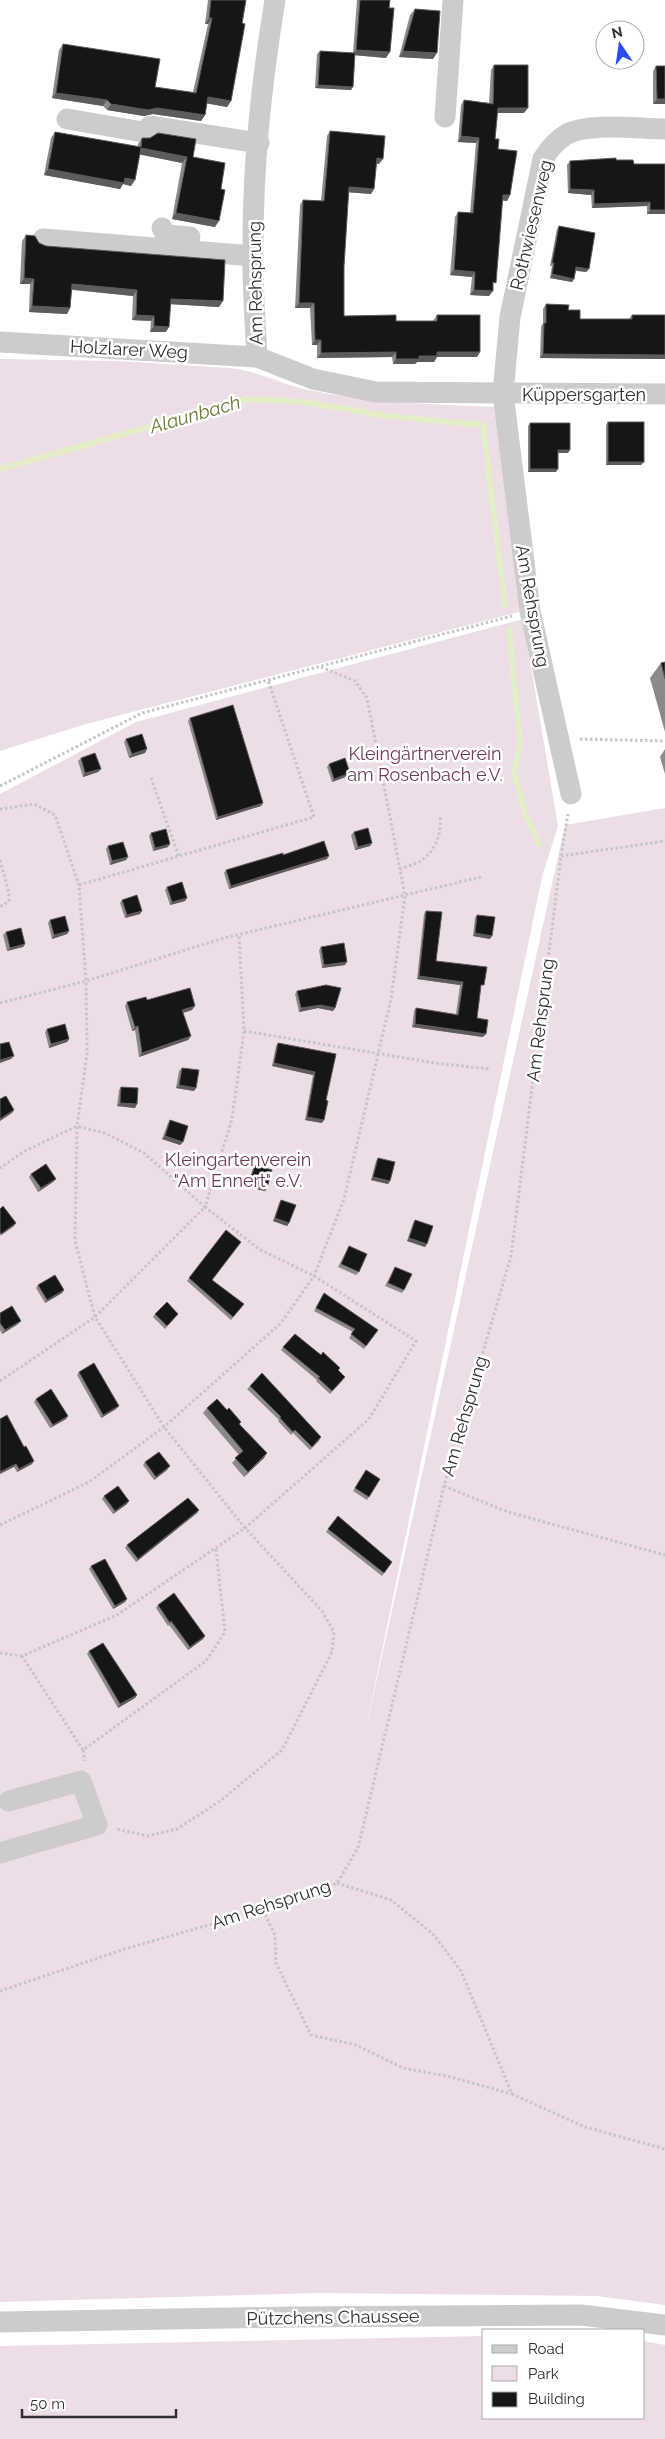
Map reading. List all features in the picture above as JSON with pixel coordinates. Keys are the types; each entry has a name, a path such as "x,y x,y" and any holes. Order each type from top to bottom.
{"street":[{"name":"Am Rehsprung","path":"276,0 270,34 259,143 253,249 257,357 313,379 376,392 502,393 530,611 571,794"},
{"path":"445,117 453,0"},
{"path":"67,119 143,132 151,126 259,143"},
{"name":"Rothwiesenweg","path":"502,393 510,317 543,159 551,146 568,134 593,128 665,129"},
{"path":"162,228 166,235 253,249"},
{"path":"43,239 253,249"},
{"name":"Holzlarer Weg","path":"0,342 257,357"},
{"name":"Küppersgarten","path":"502,393 665,394"},
{"path":"0,1853 97,1825 82,1781 9,1801"},
{"name":"Pützchens Chaussee","path":"0,2322 581,2315 665,2325"}],"path":[{"path":"0,786 142,713 530,611"},
{"path":"0,1525 89,1482 164,1427 280,1323 314,1276 344,1199 391,999 405,896 368,698 355,681 320,666"},
{"path":"80,885 314,817 268,680"},
{"path":"559,739 665,742"},
{"path":"151,778 179,857"},
{"name":"Am Rehsprung","path":"0,1991 125,1949 292,1901 337,1883 358,1848 444,1486 511,1256 561,856 571,794"},
{"path":"0,809 34,804 55,815 80,885 86,981 87,1054 77,1126 76,1241 95,1317 164,1427 245,1528 322,1611 334,1632 332,1652 282,1750 220,1801 177,1829 148,1836 97,1825"},
{"path":"400,869 422,860 442,828 440,815"},
{"path":"561,856 665,840"},
{"path":"0,860 9,893 9,901 0,907"},
{"path":"0,1003 86,981 239,934 481,877"},
{"path":"0,1381 95,1317 205,1207 232,1119 244,1031 239,934"},
{"path":"244,1031 490,1069"},
{"path":"0,1168 25,1152 77,1126 105,1133 144,1153 205,1207 259,1250 314,1276 416,1341 369,1419 245,1528 117,1615 22,1656 0,1654"},
{"path":"444,1486 508,1512 665,1556"},
{"path":"22,1656 83,1750 206,1661 225,1632 216,1549"},
{"path":"337,1883 391,1900 433,1934 461,1970 512,2094"},
{"path":"263,1910 275,1935 276,1963 311,2034 356,2045 403,2068 451,2077 512,2094 584,2127 665,2149"}],"green space":[{"path":"0,359 117,361 230,368 250,372 308,390 355,398 495,407 538,607 86,724 0,751"},
{"path":"523,619 558,826 542,877 365,1733 565,825 665,808 665,2305 596,2296 319,2293 0,2302 0,794 136,722"},
{"path":"482,2336 482,2419 645,2419 645,2341 665,2345 665,2439 0,2439 0,2346"}],"building":[{"path":"211,0 246,0 242,23 245,24 231,101 208,97 205,115 157,108 148,110 111,104 107,100 56,93 63,44 160,59 155,87 196,93 212,18 209,18"},
{"path":"360,0 390,0 389,8 394,8 390,52 356,50"},
{"path":"415,9 440,11 437,53 403,51"},
{"path":"320,51 355,53 353,87 318,85"},
{"path":"494,65 528,65 528,108 498,108 495,139 499,139 498,149 517,151 510,195 503,195 496,283 493,282 493,291 474,290 475,272 454,270 458,212 473,213 479,138 461,136 464,100 493,104"},
{"path":"656,66 665,66 665,99 657,99"},
{"path":"330,131 385,136 383,159 377,158 374,189 349,187 344,266 344,316 396,315 396,321 437,321 437,315 480,315 480,352 437,352 437,356 419,356 419,359 396,359 396,352 321,353 321,340 315,340 314,303 299,303 303,200 324,201"},
{"path":"55,132 141,147 142,138 150,138 158,133 196,139 193,157 225,163 221,189 225,190 219,221 176,213 187,157 141,148 135,180 125,178 124,183 48,169"},
{"path":"616,158 616,160 633,160 634,164 665,164 665,210 650,210 650,202 594,204 594,190 570,189 570,161"},
{"path":"559,226 595,233 589,269 576,267 574,279 552,274 554,263 552,263"},
{"path":"26,235 35,236 39,243 46,246 225,260 223,301 171,299 169,327 154,326 154,316 136,315 137,290 72,284 70,308 32,306 34,279 24,278"},
{"path":"546,304 569,305 568,310 580,310 580,319 632,319 632,315 665,315 665,355 543,354"},
{"path":"608,422 644,422 644,462 608,462"},
{"path":"530,423 570,423 570,450 558,450 558,469 530,469"},
{"path":"665,662 665,679 661,663"},
{"path":"233,705 263,803 218,817 190,718"},
{"path":"142,734 147,749 132,754 126,739"},
{"path":"95,753 101,769 85,773 81,758"},
{"path":"345,758 350,773 334,779 329,764"},
{"path":"368,828 372,843 358,847 354,832"},
{"path":"166,829 170,844 155,848 151,833"},
{"path":"324,841 329,856 231,886 226,870 283,853 283,855"},
{"path":"123,842 128,857 112,861 108,846"},
{"path":"182,882 187,898 172,902 167,887"},
{"path":"137,895 142,911 127,915 122,900"},
{"path":"426,911 442,912 436,961 487,967 484,985 481,985 477,1018 488,1020 486,1034 415,1024 416,1008 458,1015 463,982 419,976"},
{"path":"477,915 495,917 492,936 475,933"},
{"path":"65,916 69,931 54,935 50,920"},
{"path":"21,928 25,944 10,948 6,932"},
{"path":"344,943 347,962 324,965 321,947"},
{"path":"326,985 341,988 335,1008 321,1005 301,1008 297,991"},
{"path":"190,988 195,1006 182,1010 191,1036 142,1053 138,1026 135,1027 127,1002 146,997 147,1000"},
{"path":"65,1024 69,1039 51,1044 47,1029"},
{"path":"9,1042 14,1056 0,1060 0,1044"},
{"path":"278,1043 336,1054 326,1100 328,1101 324,1120 307,1117 315,1072 274,1063"},
{"path":"182,1068 199,1070 196,1088 179,1085"},
{"path":"121,1087 138,1088 137,1104 120,1103"},
{"path":"6,1096 14,1110 0,1119 0,1099"},
{"path":"170,1120 188,1126 183,1142 165,1136"},
{"path":"378,1158 395,1162 390,1181 373,1177"},
{"path":"46,1164 56,1179 41,1188 31,1174"},
{"path":"255,1165 272,1170 267,1188 249,1184"},
{"path":"281,1200 296,1205 289,1223 275,1218"},
{"path":"3,1206 16,1223 1,1234 0,1209"},
{"path":"415,1220 433,1226 427,1244 409,1238"},
{"path":"226,1230 241,1242 212,1280 244,1304 233,1317 189,1278"},
{"path":"349,1246 367,1254 359,1272 341,1264"},
{"path":"395,1267 412,1274 404,1290 388,1283"},
{"path":"55,1275 64,1290 47,1300 38,1285"},
{"path":"324,1293 378,1330 366,1346 351,1334 355,1329 316,1308"},
{"path":"167,1302 178,1314 167,1326 155,1314"},
{"path":"12,1306 21,1321 5,1330 0,1323 0,1313"},
{"path":"295,1334 321,1355 323,1352 340,1368 338,1370 345,1377 332,1391 318,1378 320,1377 283,1347"},
{"path":"94,1363 119,1406 103,1415 79,1372"},
{"path":"262,1373 321,1437 312,1447 295,1430 293,1432 250,1386"},
{"path":"51,1389 68,1416 53,1425 36,1399"},
{"path":"217,1399 227,1410 229,1408 241,1422 239,1424 267,1453 248,1472 235,1458 243,1451 207,1408"},
{"path":"7,1415 24,1447 26,1446 34,1461 19,1469 16,1464 0,1472 0,1419"},
{"path":"159,1452 170,1466 156,1477 145,1462"},
{"path":"366,1470 380,1479 369,1497 355,1488"},
{"path":"118,1486 129,1501 115,1511 104,1496"},
{"path":"188,1498 199,1510 138,1559 127,1545"},
{"path":"338,1516 392,1562 384,1573 328,1529"},
{"path":"105,1559 127,1599 115,1606 91,1566"},
{"path":"174,1593 205,1636 190,1647 158,1605"},
{"path":"103,1643 137,1695 120,1704 89,1651"}],"waterway":[{"name":"Alaunbach","path":"0,469 247,399 305,402 387,416 483,425 505,605"},
{"path":"509,629 520,743 514,772 525,813 539,844"}],"park label":[{"name":"Kleingärtnerverein am Rosenbach e.V.","path":"425,763"},
{"name":"Kleingartenverein \"Am Ennert\" e.V.","path":"238,1169"}]}
